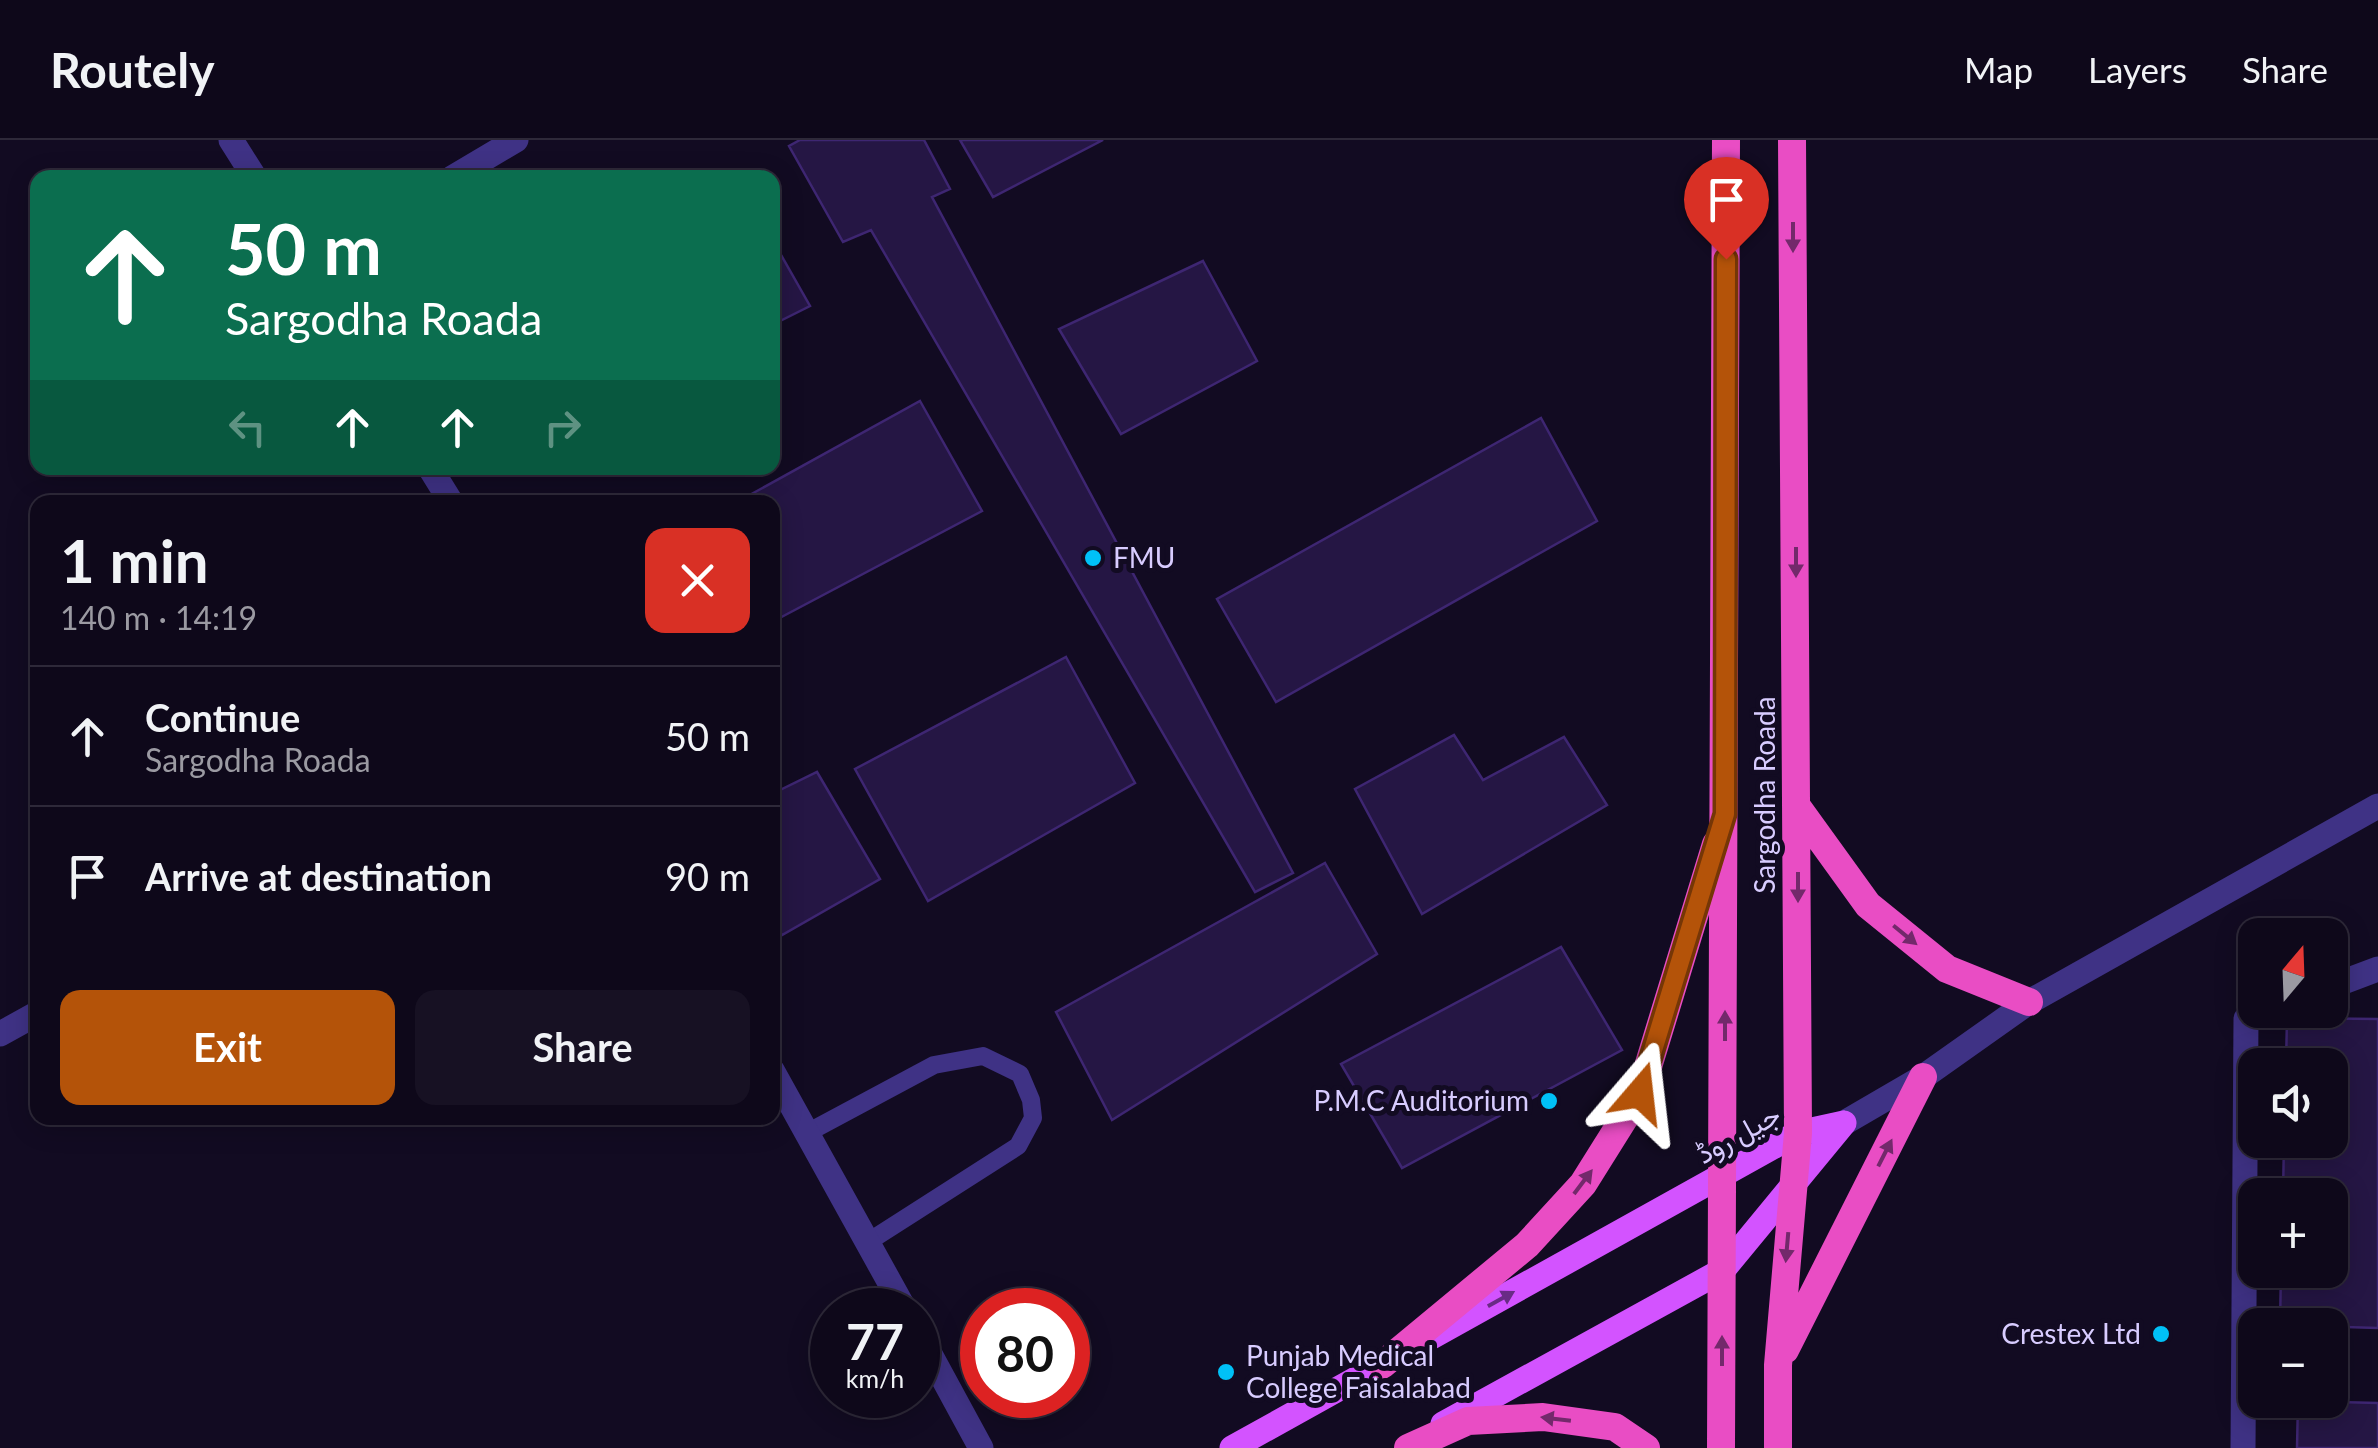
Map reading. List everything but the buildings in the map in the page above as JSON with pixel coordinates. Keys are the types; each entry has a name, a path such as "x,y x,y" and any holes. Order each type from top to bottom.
{"highway":[{"name":"Sargodha Roada","path":"1721,1448 1726,140"},
{"name":"Sargodha Roada","path":"1778,1448 1778,1365 1798,1133 1792,140"},
{"path":"1798,808 1868,905 1946,969 2029,1002"},
{"path":"1382,1365 1527,1245 1582,1184 1640,1093 1725,814"},
{"path":"1778,1365 1922,1078"},
{"path":"1407,1448 1468,1422 1543,1417 1615,1427 1646,1448"}],"main road":[{"name":"جیل روڈ","path":"1232,1448 1798,1133 1844,1124"},
{"path":"1407,1448 1474,1404 1722,1270 1844,1124"}],"street":[{"path":"231,140 250,170"},
{"path":"465,170 516,140"},
{"path":"1844,1124 1922,1078 2029,1002 2378,806"},
{"path":"2348,980 2378,969"},
{"path":"0,1034 30,1017"},
{"path":"2243,1448 2246,1028"},
{"path":"780,1084 893,1288"},
{"path":"940,1373 981,1448"}],"lane":[{"path":"807,1133 934,1065 982,1056 1020,1074 1031,1100 1033,1118 1018,1146 868,1242"}],"place":[{"name":"FMU","path":"1093,558"},
{"name":"P.M.C Auditorium","path":"1549,1101"},
{"name":"Crestex Ltd","path":"2161,1334"},
{"name":"Punjab Medical College Faisalabad","path":"1226,1372"}],"route":[{"path":"1640,1093 1725,814 1726,259"}]}
